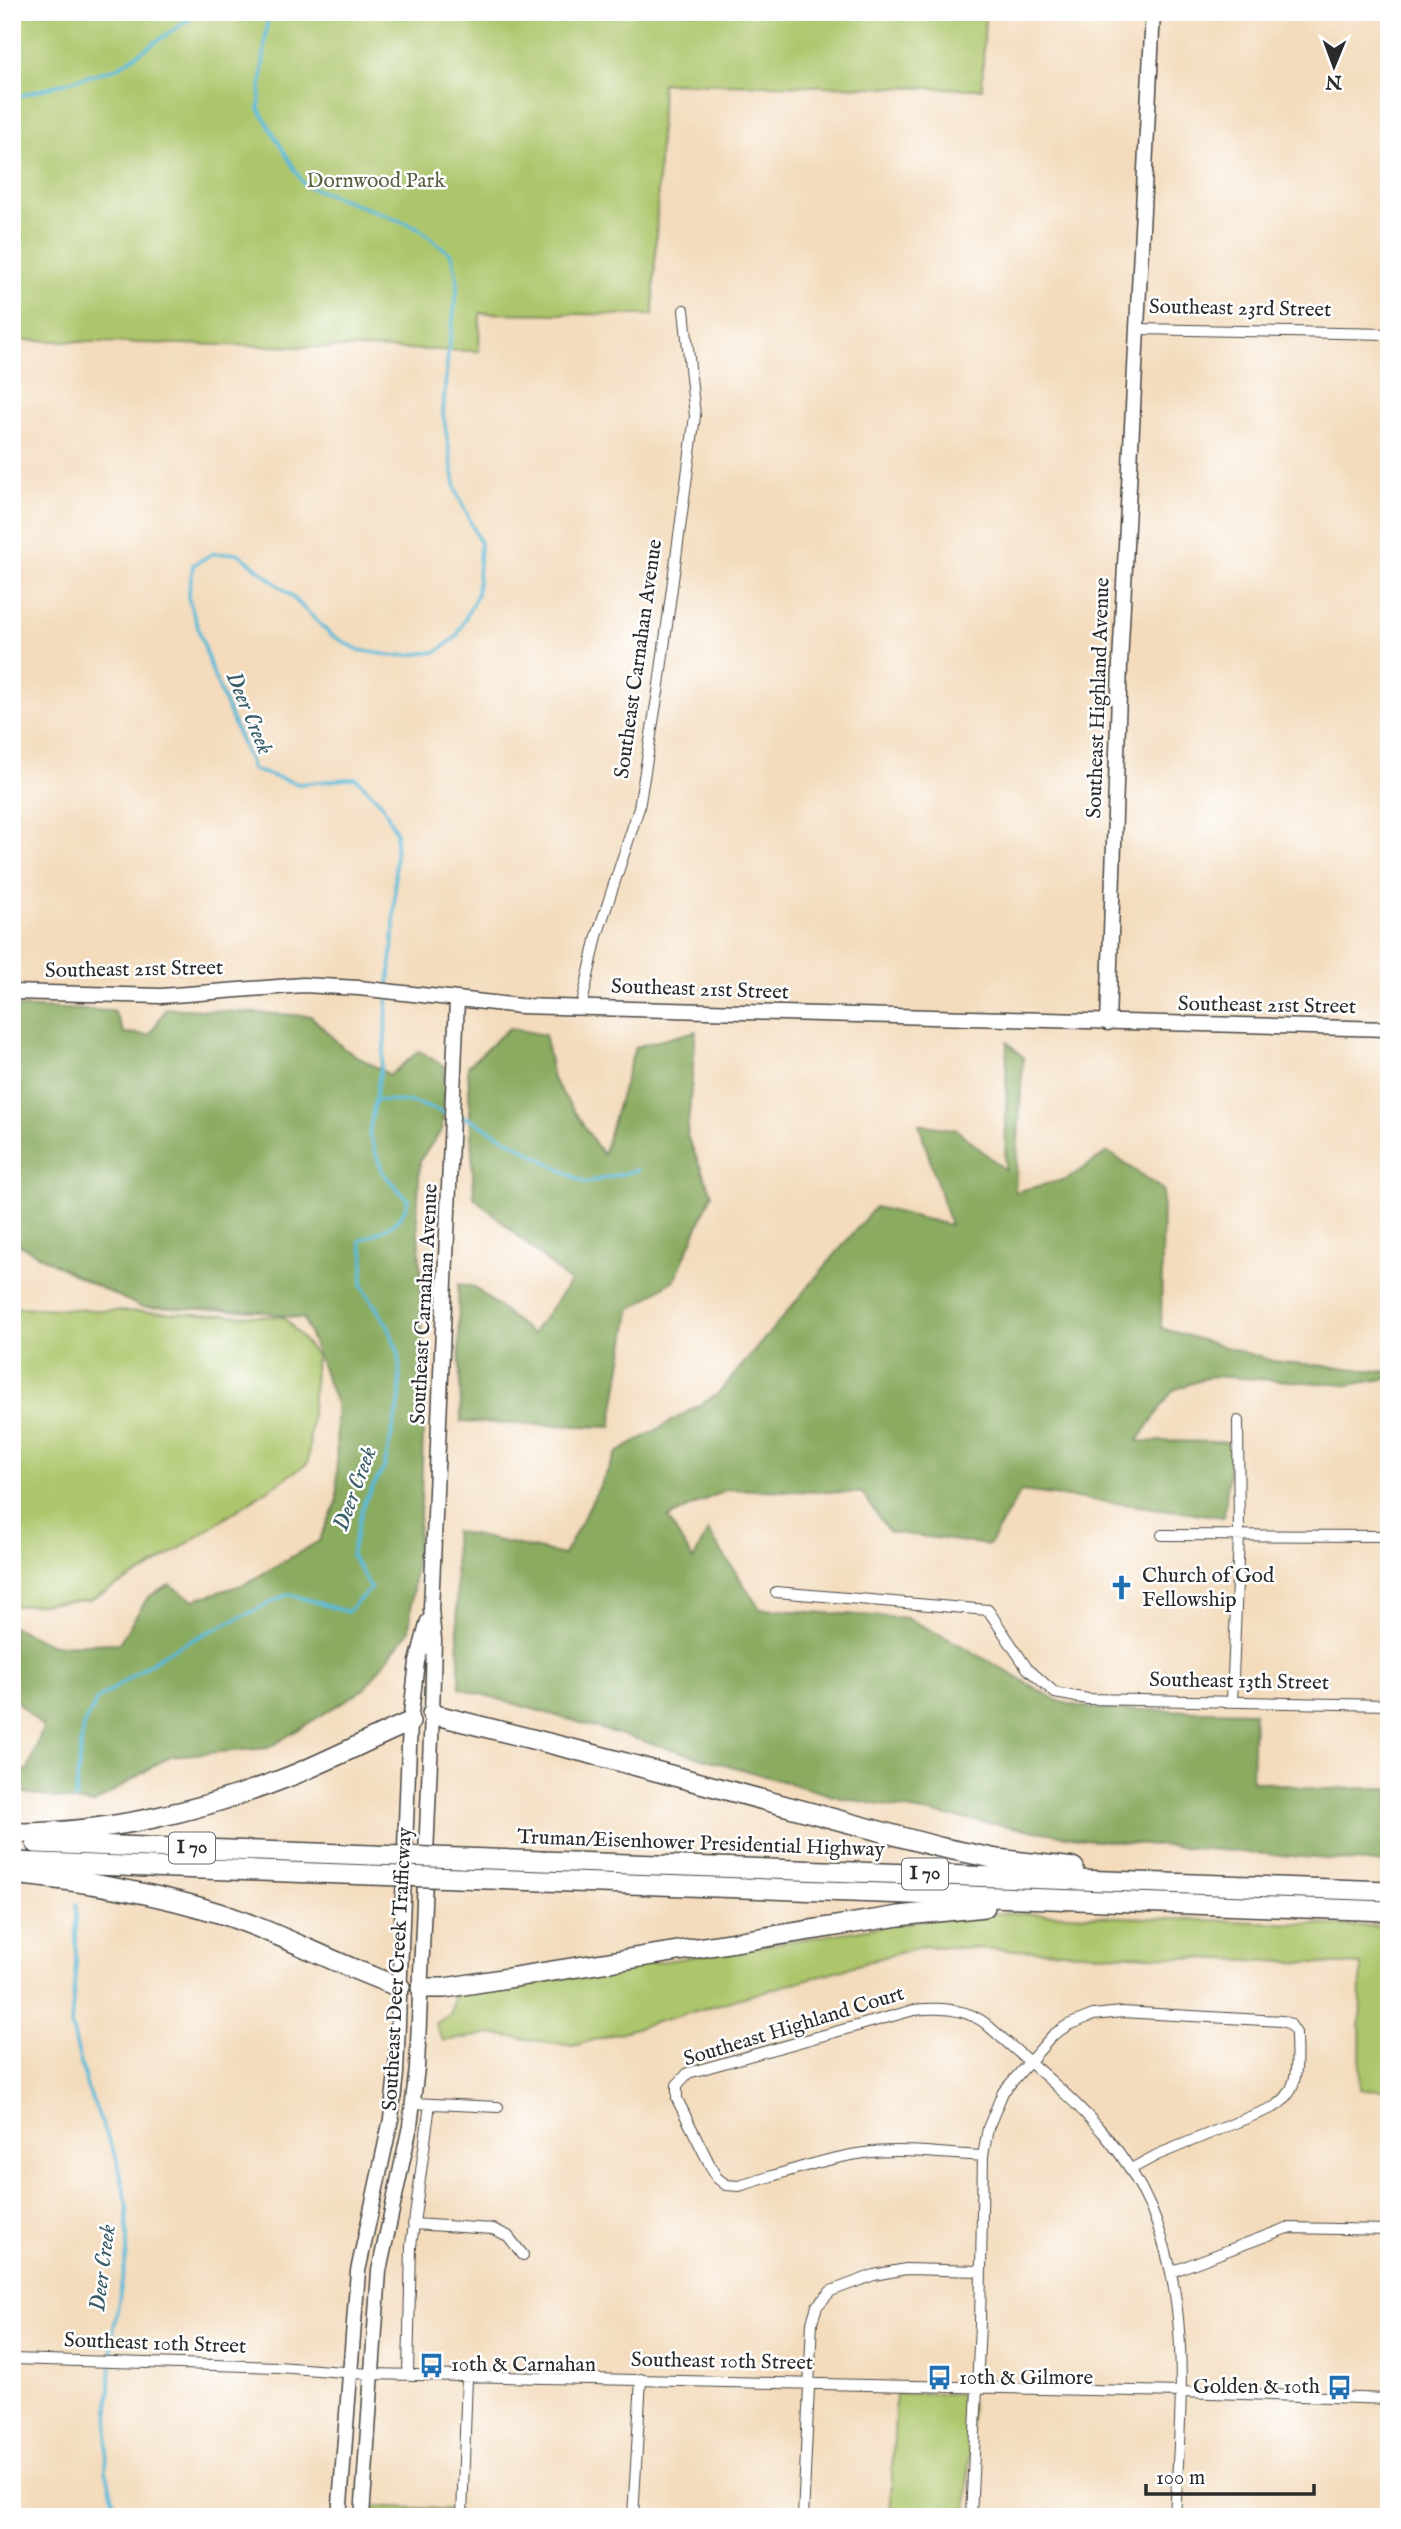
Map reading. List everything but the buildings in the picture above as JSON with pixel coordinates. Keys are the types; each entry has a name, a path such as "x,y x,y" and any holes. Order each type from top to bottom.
{"highway":[{"path":"432,1714 939,1847 1026,1863 1150,1873 1243,1886"},
{"path":"12,1833 124,1823 189,1810 292,1775 410,1722"},
{"name":"Truman/Eisenhower Presidential Highway","path":"12,1842 371,1865 459,1878 1389,1911"},
{"name":"Truman/Eisenhower Presidential Highway","path":"12,1862 371,1865 461,1858 1389,1891"},
{"path":"12,1874 137,1891 211,1911 400,1987"},
{"path":"421,1988 445,1988 899,1916 971,1908 1038,1907 1116,1901"}],"street":[{"path":"1138,328 1153,12"},
{"name":"Southeast Carnahan Avenue","path":"581,1008 597,936 639,808 658,692 695,416 684,310"},
{"name":"Southeast 23rd Street","path":"1135,375 1138,328 1389,334"},
{"name":"Southeast Highland Avenue","path":"1108,1023 1120,663 1135,375"},
{"name":"Southeast 21st Street","path":"12,992 161,996 303,985 359,988 520,1006 1389,1029"},
{"name":"Southeast Carnahan Avenue","path":"432,1714 434,1640 431,1609 457,1000"},
{"path":"1232,1700 1239,1536 1238,1421"},
{"path":"1162,1535 1389,1536"},
{"name":"Southeast 13th Street","path":"776,1592 988,1610 1027,1668 1055,1693 1088,1699 1389,1705"},
{"name":"Southeast Carnahan Avenue","path":"410,1722 417,1662 431,1609"},
{"path":"410,1722 432,1714"},
{"name":"Southeast Deer Creek Trafficway","path":"362,2517 379,2271 414,2103 432,1714"},
{"name":"Southeast Deer Creek Trafficway","path":"339,2517 361,2252 394,2097 410,1722"},
{"path":"400,1987 421,1988"},
{"name":"Southeast Highland Court","path":"983,2156 865,2153 739,2186 726,2185 716,2177 677,2099 677,2085 688,2073 928,2008 953,2010 981,2019 1029,2062"},
{"path":"971,2517 978,2388 983,2156 988,2128 1003,2092 1053,2035 1083,2018 1104,2013 1282,2021 1294,2027 1296,2077 1292,2090 1284,2100 1131,2169"},
{"path":"1029,2062 1089,2118 1131,2169 1157,2225 1171,2273 1181,2331 1175,2517"},
{"path":"414,2103 498,2107"},
{"path":"408,2374 413,2224 430,2104"},
{"path":"413,2224 493,2229 508,2236 523,2255"},
{"path":"1171,2273 1287,2228 1389,2230"},
{"path":"803,2517 814,2314 822,2300 831,2291 893,2270 981,2271"},
{"name":"Southeast 10th Street","path":"12,2359 278,2367 351,2373 467,2377 641,2379 1389,2399"},
{"path":"462,2517 467,2377"},
{"path":"633,2517 641,2379"}],"green space":[{"name":"Dornwood Park","path":"12,12 985,12 982,89 662,83 653,315 480,313 479,351 12,340"},
{"path":"12,1007 114,1011 124,1033 150,1035 166,1008 311,1016 343,1048 390,1075 419,1051 445,1067 442,1130 420,1160 417,1217 424,1396 421,1501 409,1631 364,1689 268,1748 170,1756 93,1804 12,1791 12,1770 28,1770 43,1727 12,1697 12,1626 52,1645 119,1643 148,1597 170,1585 193,1600 245,1584 319,1541 337,1502 336,1404 304,1319 258,1311 141,1307 12,1241"},
{"path":"509,1028 545,1035 553,1079 603,1155 635,1047 696,1031 687,1136 712,1194 675,1279 630,1310 611,1427 461,1422 458,1284 474,1287 532,1334 570,1282 474,1197 468,1066"},
{"path":"1007,1042 1023,1057 1015,1192 1067,1179 1108,1152 1163,1190 1161,1328 1273,1361 1389,1372 1389,1378 1349,1385 1212,1376 1173,1390 1138,1441 1232,1442 1224,1517 1021,1491 989,1545 889,1532 862,1493 727,1489 668,1518 693,1560 708,1531 760,1609 907,1618 1060,1702 1095,1709 1254,1712 1252,1781 1318,1789 1389,1788 1389,1864 1084,1839 841,1798 460,1688 454,1531 564,1555 617,1453 718,1394 875,1207 950,1225 919,1124 957,1130 1005,1170"},
{"path":"12,1307 284,1317 316,1355 308,1463 149,1569 90,1600 15,1606 12,1603"},
{"path":"1011,1913 1389,1927 1389,2090 1360,2089 1361,1965 923,1946 573,2046 492,2034 443,2041 435,2024 451,2014 453,1995 954,1915"},
{"path":"896,2393 961,2394 971,2406 967,2517 890,2517"},
{"path":"370,2506 458,2510 458,2517 370,2517"}],"waterway":[{"path":"12,98 117,68 200,12"},
{"name":"Deer Creek","path":"268,12 259,109 304,185 417,227 452,255 458,283 443,413 456,490 480,543 477,595 456,637 437,652 395,656 359,650 331,635 288,593 238,553 212,554 193,565 188,597 213,674 253,770 299,784 356,778 382,804 396,832 394,928 389,986"},
{"name":"Deer Creek","path":"75,1800 83,1727 97,1700 167,1652 289,1594 347,1612 371,1588 351,1555 364,1502 384,1468 400,1398 399,1354 388,1326 362,1286 364,1255 360,1241 396,1221 408,1200 383,1173 369,1134 384,1050 388,994"},
{"path":"375,1100 412,1102 448,1114"},
{"path":"455,1116 470,1119 585,1183 638,1170"},
{"name":"Deer Creek","path":"76,1904 76,1963 71,2024 87,2087 118,2162 127,2204 127,2253 112,2339 106,2470 118,2517"}],"place":[{"name":"Church of God Fellowship","path":"1122,1588"},
{"name":"10th & Carnahan","path":"431,2365"},
{"name":"10th & Gilmore","path":"939,2378"},
{"name":"Golden & 10th","path":"1340,2387"}]}
